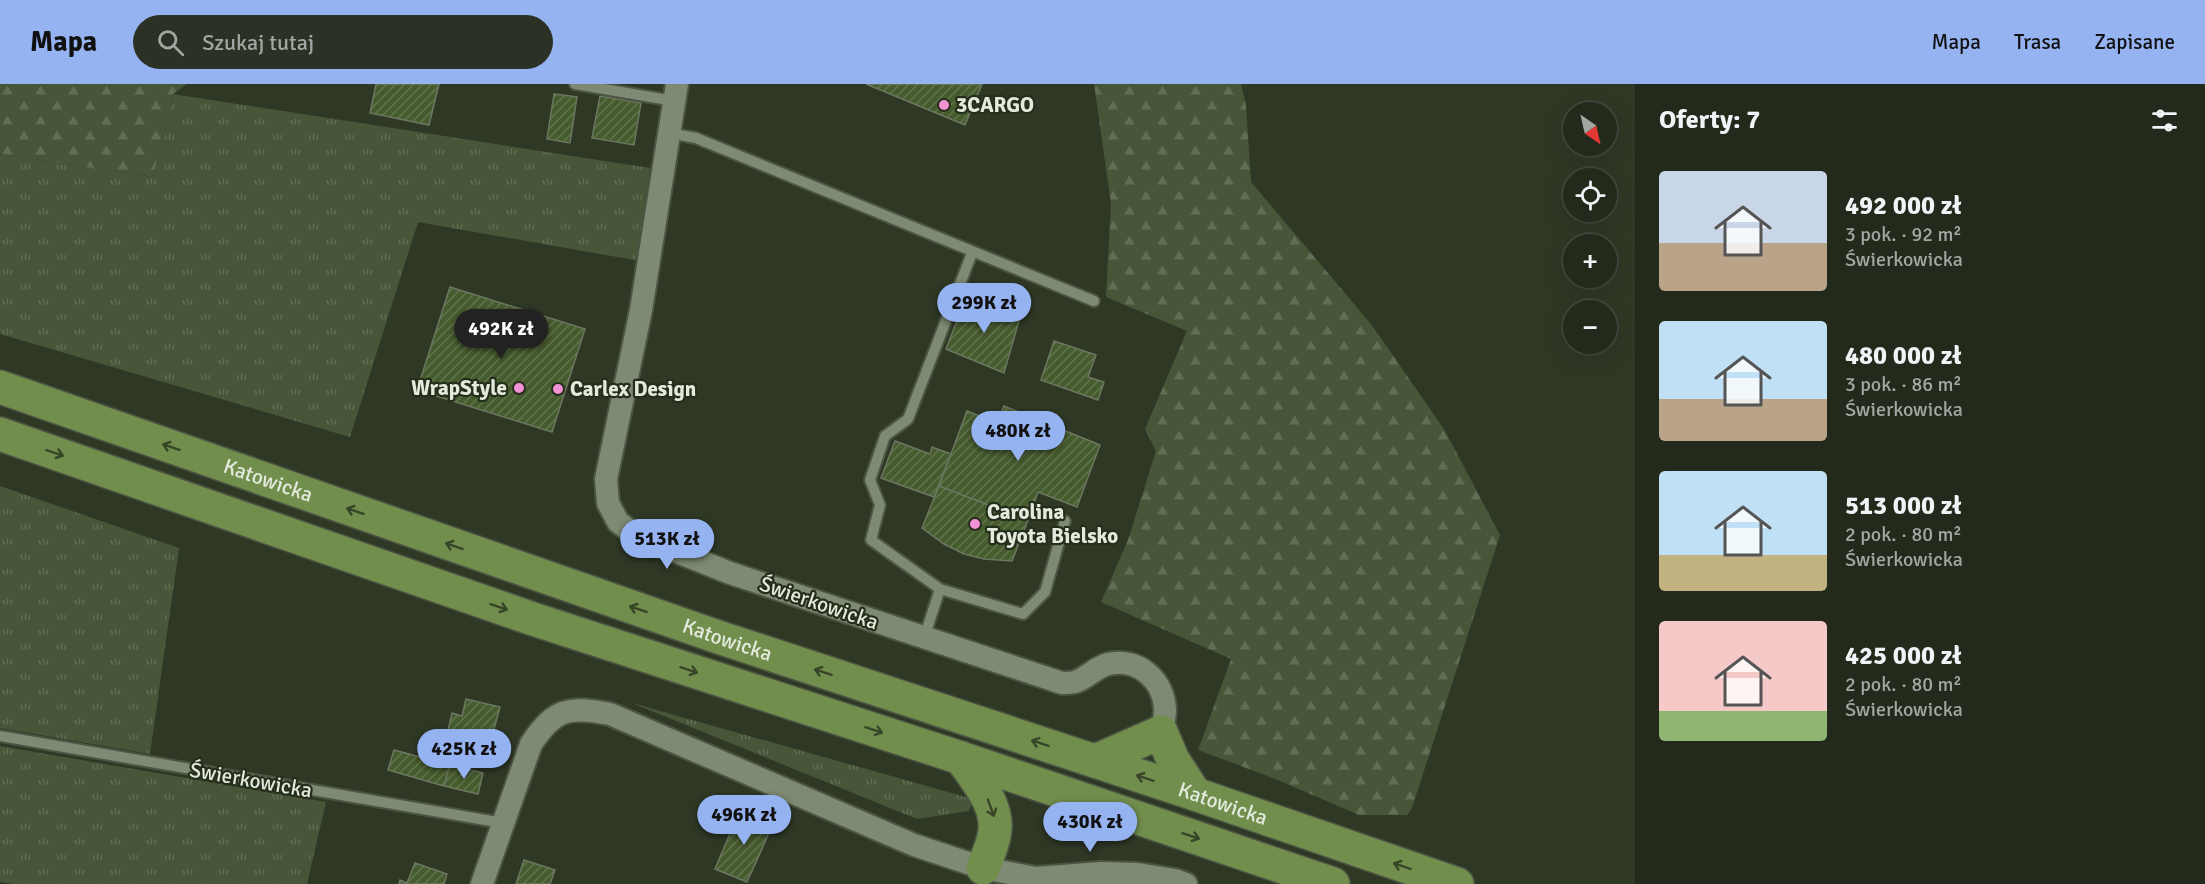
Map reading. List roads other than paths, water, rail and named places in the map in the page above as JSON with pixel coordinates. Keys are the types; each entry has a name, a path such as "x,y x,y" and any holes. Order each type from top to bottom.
{"main road":[{"name":"Katowicka","path":"0,387 685,626 1195,794 1457,884"},
{"name":"Katowicka","path":"0,434 533,619 961,758 1334,884"},
{"path":"1095,761 1161,732 1173,760 1195,794"},
{"path":"961,758 986,794 994,813 995,834 983,868"}],"street":[{"name":"Świerkowicka","path":"676,93 641,310 606,479 608,503 618,522 637,536 730,573 1062,683 1077,681 1108,664 1127,664 1143,669 1155,680 1163,696 1165,711 1161,732"},
{"path":"482,884 531,744 544,724 565,710 589,710 610,714 914,845 983,868 1036,878 1101,873 1137,874 1186,884"}],"lane":[{"path":"575,84 676,93"},
{"path":"669,133 696,138 972,253 1094,301"},
{"path":"972,253 908,419 885,436 870,480 880,505 871,540 940,589 1023,614 1045,592 1065,521"},
{"path":"923,638 940,589"},
{"name":"Świerkowicka","path":"0,736 503,824"}],"place":[{"name":"3CARGO","path":"944,105"},
{"name":"WrapStyle","path":"519,388"},
{"name":"Carlex Design","path":"558,389"},
{"name":"Carolina Toyota Bielsko","path":"975,524"}]}
